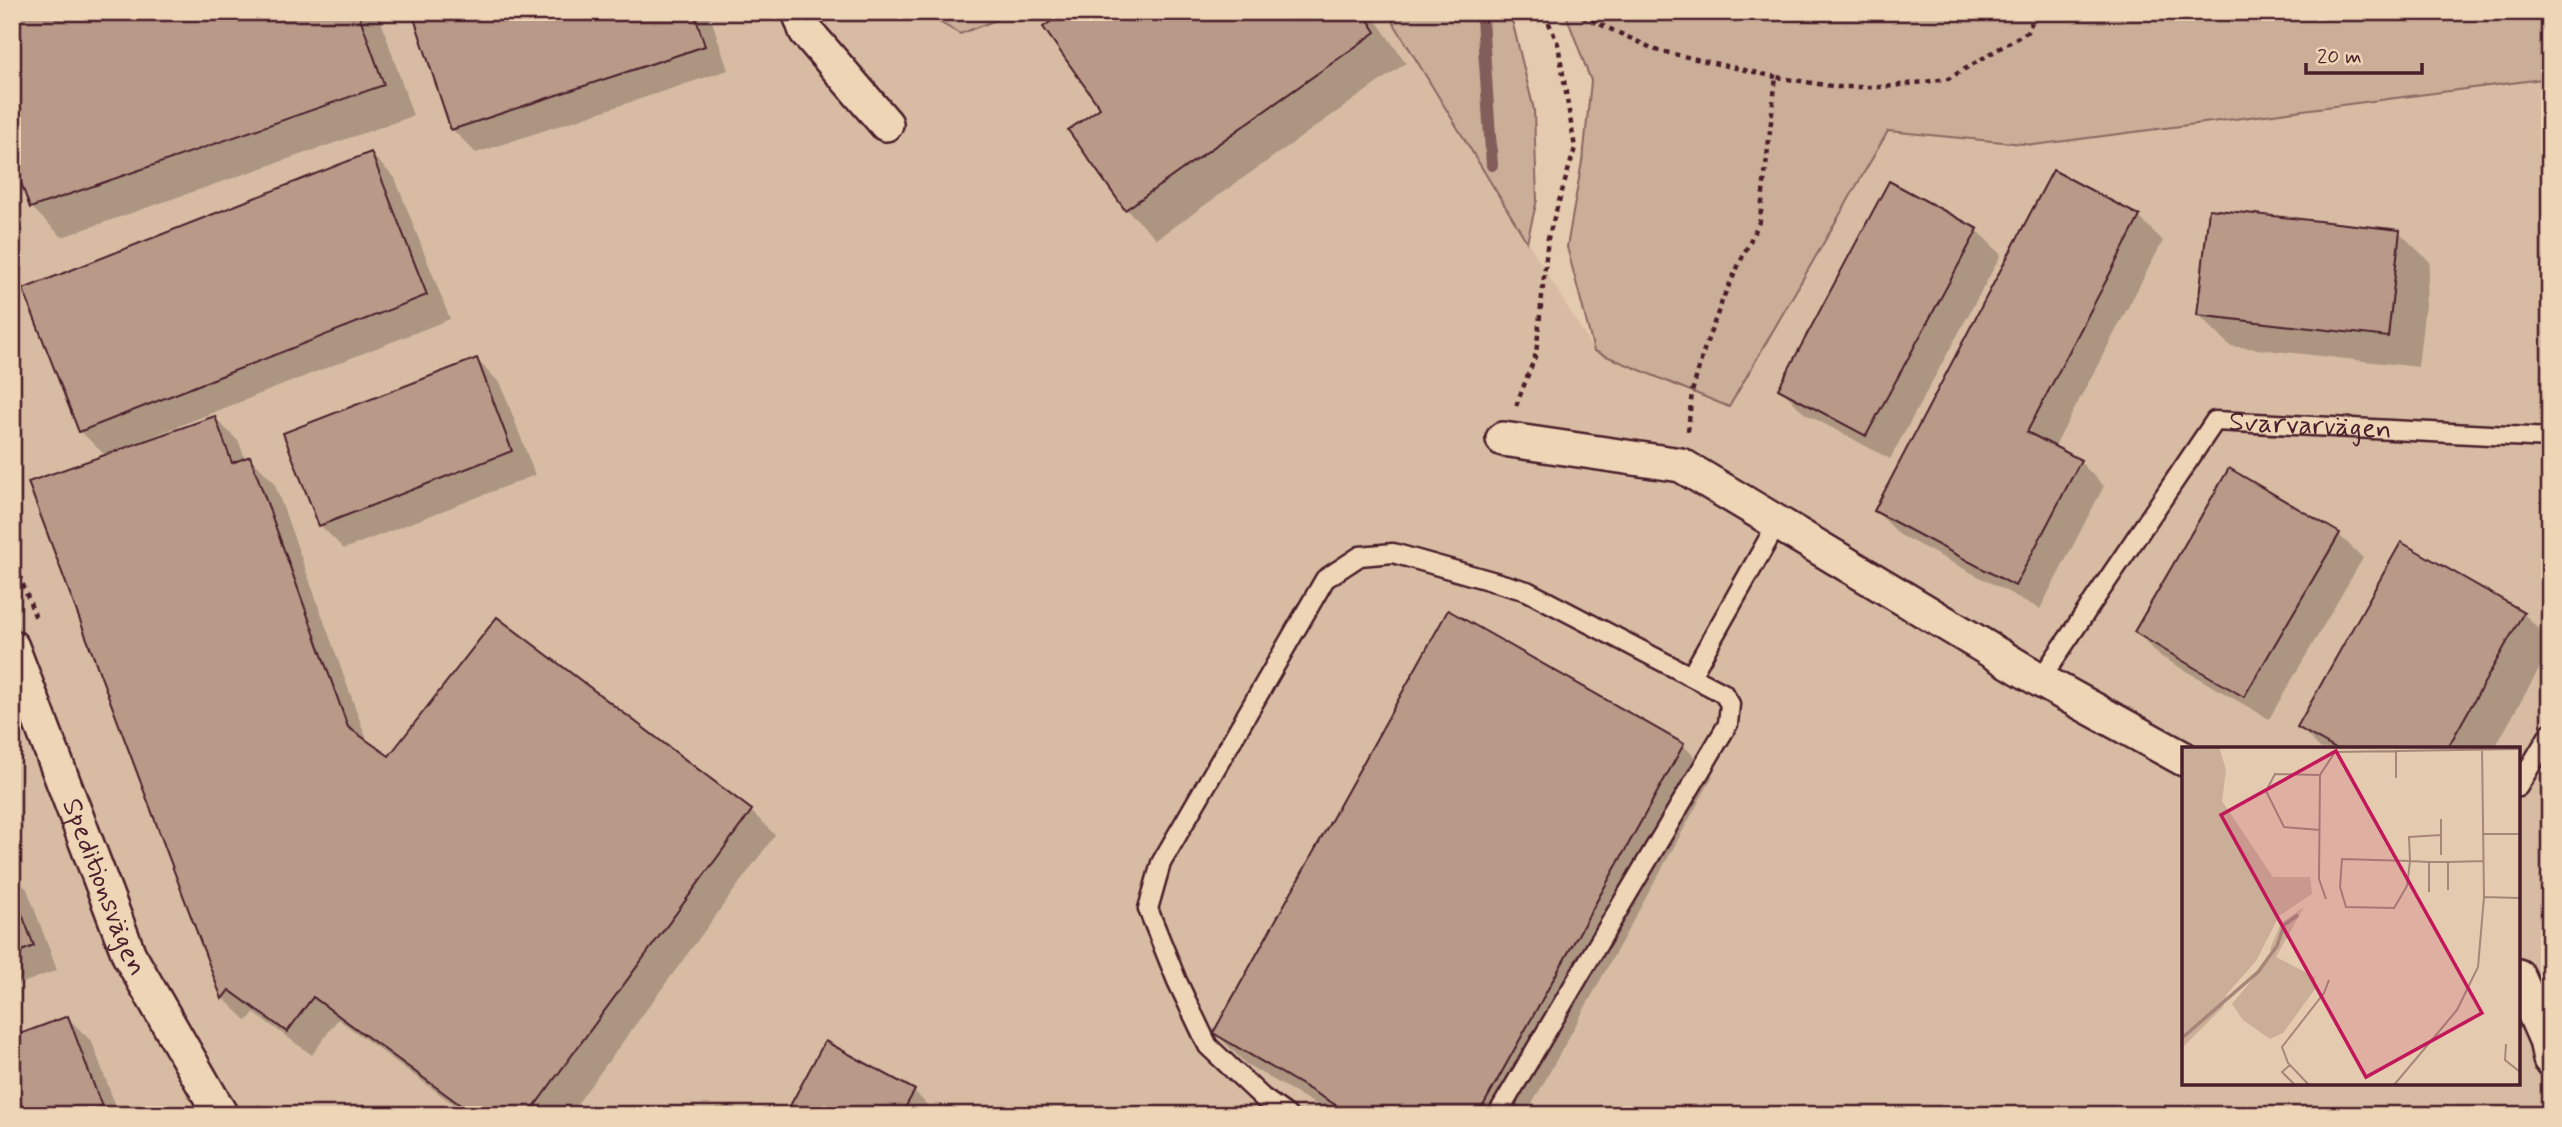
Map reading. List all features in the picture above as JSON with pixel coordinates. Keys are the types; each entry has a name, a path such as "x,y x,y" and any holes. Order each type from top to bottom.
{"street":[{"path":"799,12 806,31 886,124"},
{"path":"1503,439 1681,466 2040,680 2182,758"},
{"name":"Speditionsvägen","path":"12,647 129,955 221,1115"},
{"path":"2520,981 2546,1040 2550,1059"}],"lane":[{"name":"Svarvarvägen","path":"2040,680 2215,421 2550,438"},
{"path":"1691,676 1777,524"},
{"path":"1287,1115 1263,1098 1208,1046 1177,981 1148,909 1161,863 1325,579 1360,556 1393,552 1527,591 1723,693 1730,704 1728,724 1497,1115"},
{"path":"2520,783 2550,733"}],"path":[{"path":"1503,439 1536,354 1548,238 1576,149 1558,44 1544,12"},
{"path":"1573,12 1656,50 1776,77 1849,87 1884,87 1948,79 2026,32 2037,12"},
{"path":"1681,466 1685,456 1692,391 1704,350 1724,296 1760,220 1776,77"},
{"path":"12,556 40,627"},
{"path":"250,1096 264,1115"}],"shaded area":[{"path":"12,12 921,12 960,34 1001,18 1009,12 1386,12 1594,350 1729,407 1888,131 2034,145 2550,78 2550,1115 12,1115"},
{"path":"922,12 1009,12 1001,18 960,34"},
{"path":"1387,12 1510,12 1534,110 1537,200 1527,242"},
{"path":"1565,12 2550,12 2550,78 2034,145 1888,131 1729,407 1594,351 1567,247 1584,150 1591,81"}],"building":[{"path":"12,12 358,12 384,85 30,208 12,157"},
{"path":"412,12 694,12 705,46 451,130"},
{"path":"1064,12 1363,12 1376,32 1125,210 1068,130 1100,108 1043,27"},
{"path":"371,152 427,295 79,432 23,289"},
{"path":"2053,170 2140,216 2027,432 2081,460 2015,586 1874,511"},
{"path":"1889,181 1978,229 1866,436 1778,389"},
{"path":"2209,209 2400,230 2388,337 2197,315"},
{"path":"477,358 512,451 319,526 283,433"},
{"path":"215,416 232,463 250,456 348,727 389,756 497,617 752,810 528,1115 474,1115 313,997 287,1032 229,990 222,999 28,482"},
{"path":"2229,468 2340,533 2244,697 2134,632"},
{"path":"2401,542 2524,612 2448,747 2332,747 2297,727"},
{"path":"1448,610 1684,744 1478,1115 1353,1115 1213,1033"},
{"path":"12,888 34,946 12,955"},
{"path":"68,1016 105,1115 12,1115 12,1037"},
{"path":"825,1041 915,1090 901,1115 785,1115"}],"waterway":[{"path":"1476,12 1482,19 1492,165"}]}
